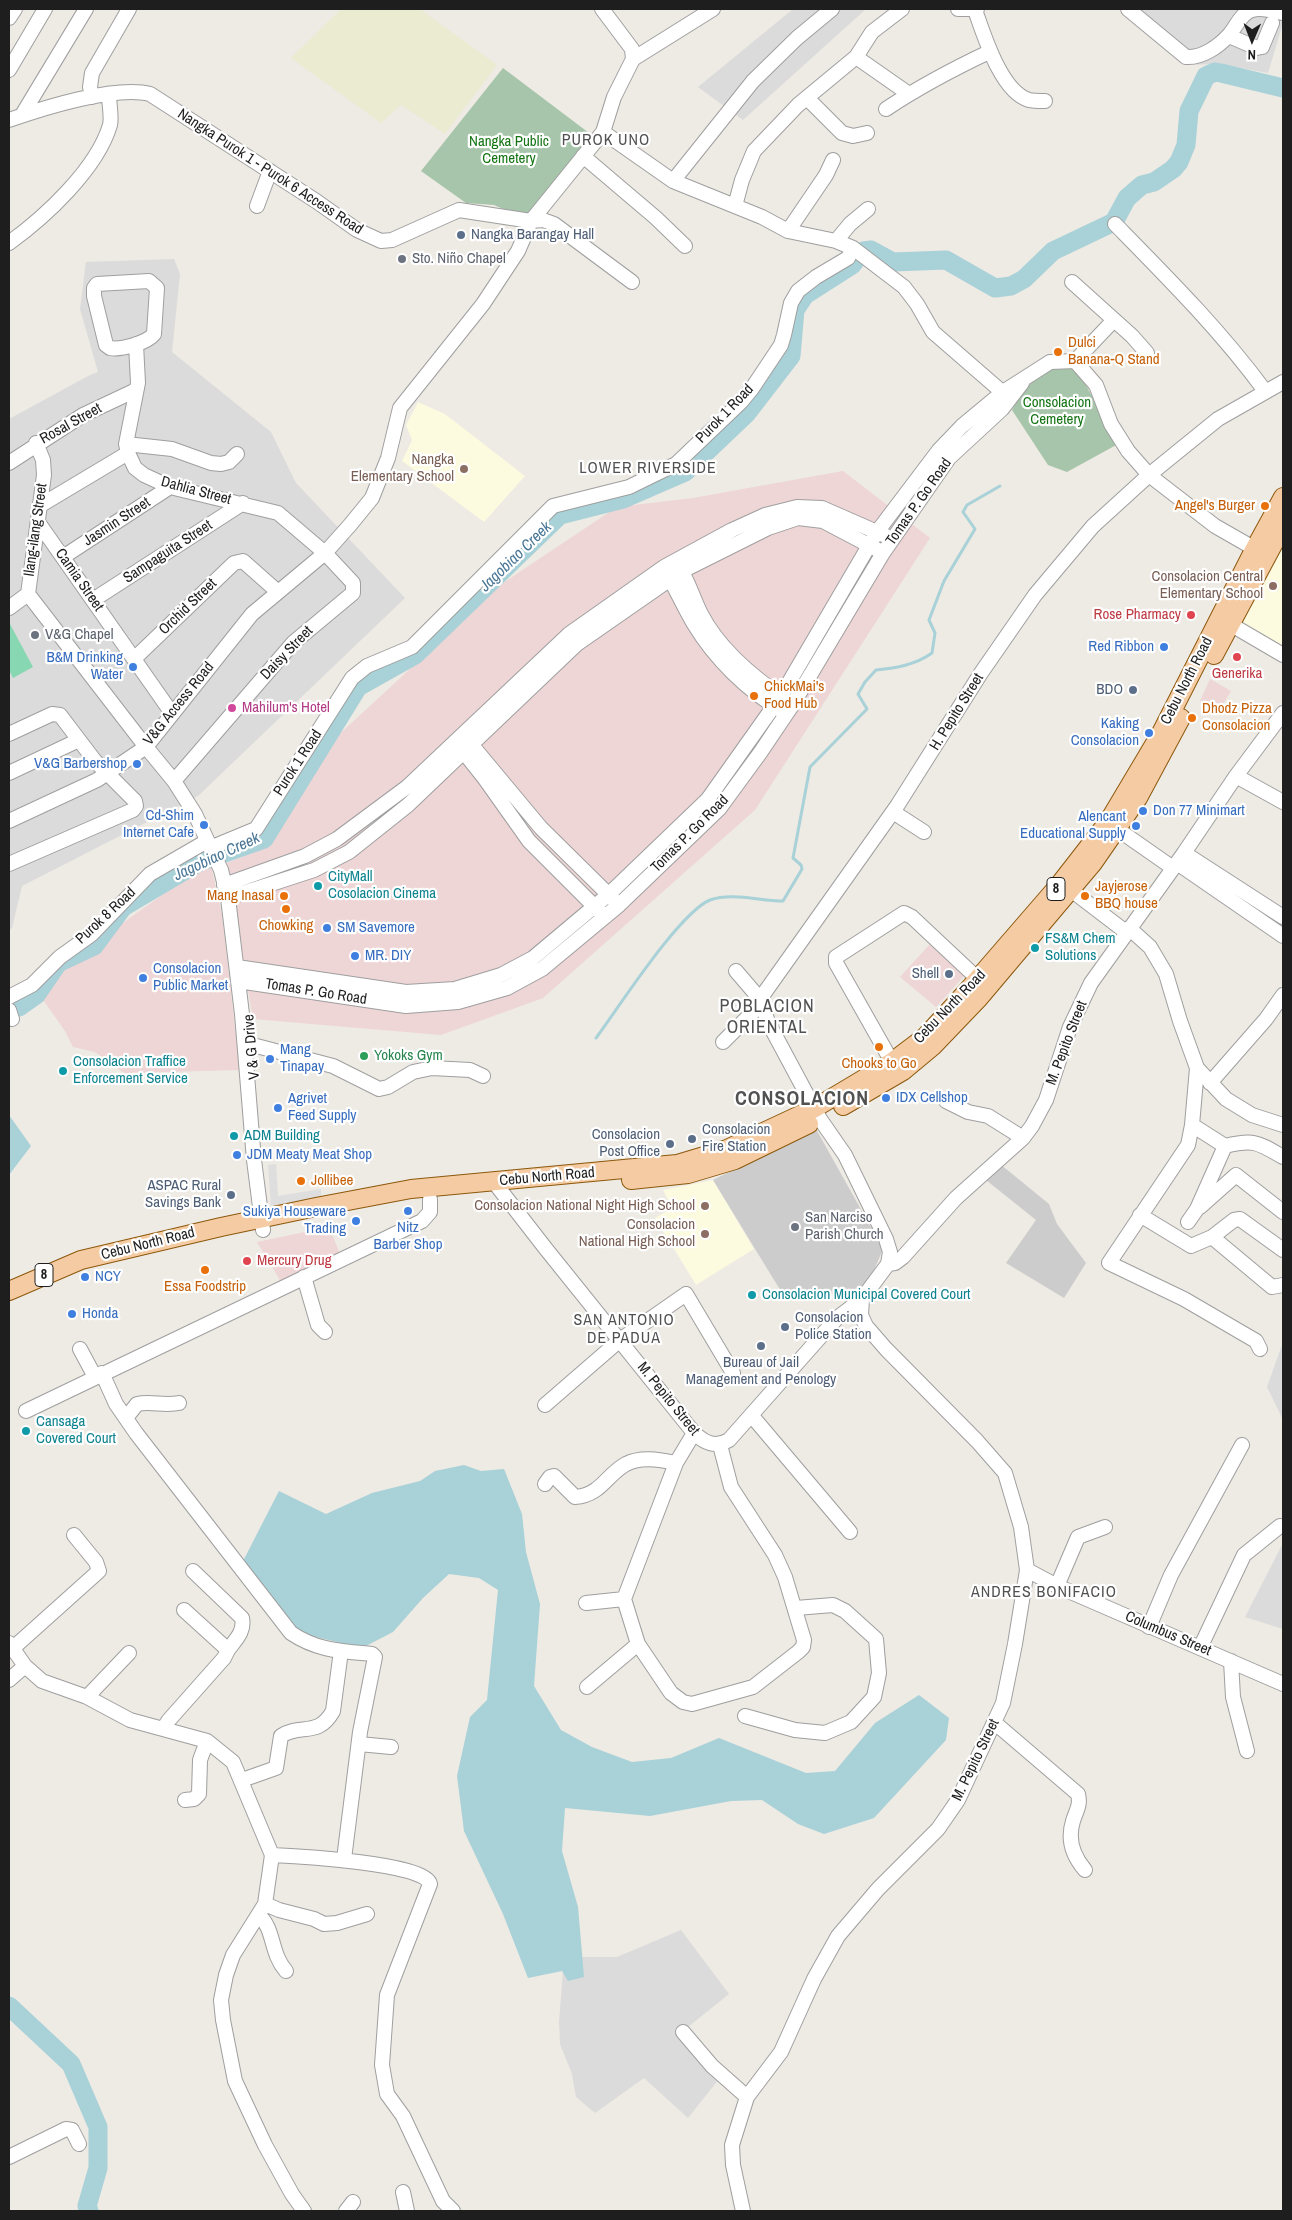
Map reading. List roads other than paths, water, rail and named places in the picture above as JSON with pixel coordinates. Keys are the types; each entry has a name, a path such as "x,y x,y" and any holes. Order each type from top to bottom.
{"main road":[{"name":"Cebu North Road","path":"817,1114 925,1037 1071,890 1113,825 1158,765 1230,624 1283,497"},
{"name":"Cebu North Road","path":"9,1291 81,1260 265,1223 430,1199 498,1186 677,1164 727,1149 817,1114 903,1071 933,1046 975,988 1059,885 1113,825 1161,733 1260,553 1283,526"},
{"name":"Cebu North Road","path":"9,1303 43,1286 79,1272 265,1223 411,1189 498,1186"}],"street":[{"path":"9,18 14,9"},
{"path":"9,70 45,9"},
{"path":"15,117 86,9"},
{"path":"92,97 90,87 92,73 129,9"},
{"path":"602,9 632,49 633,59"},
{"path":"713,9 633,59 614,97 603,132 673,181 762,216 788,231 836,240 855,249 904,287 917,304 933,332 1007,396"},
{"path":"673,181 753,81 797,38 832,9"},
{"path":"735,206 742,180 754,151 807,98 856,57 872,32 902,9"},
{"path":"958,9 976,10 989,52 1012,89 1029,100 1045,101"},
{"path":"1128,9 1186,57 1196,58 1205,54 1228,36 1244,16 1252,10 1283,13"},
{"path":"1228,36 1257,48 1262,47 1272,23"},
{"path":"886,109 909,94 989,52"},
{"path":"856,57 909,94"},
{"name":"Nangka Purok 1 - Purok 6 Access Road","path":"15,117 76,100 128,90 150,94 270,171 357,230 381,241 392,240 459,210 531,221"},
{"path":"9,243 32,226 81,176 110,124 109,95"},
{"path":"807,98 842,133 848,136 867,133"},
{"name":"V&G Access Road","path":"9,821 109,773 146,747 171,712 252,614 325,553 350,526 372,498 388,458 400,408 483,304 518,251 531,221 603,132"},
{"path":"583,156 656,218 685,246"},
{"path":"788,231 833,160"},
{"path":"257,206 270,171"},
{"path":"836,240 850,224 868,209"},
{"path":"531,221 549,221 632,282"},
{"path":"1115,224 1189,299 1235,351 1265,391"},
{"name":"Purok 1 Road","path":"214,855 256,829 352,678 367,666 412,647 553,506 629,487 676,464 741,402 751,390 781,345 790,302 798,291 816,277 848,258 855,249"},
{"path":"149,281 155,284 157,288 154,334 152,337 136,344 115,349 106,345 94,296 94,288 97,284 149,281"},
{"path":"1072,282 1113,321 1132,336 1147,353"},
{"path":"1113,321 1075,361 1096,385 1112,424 1128,451 1149,475 1215,526 1260,553"},
{"path":"127,449 138,383 136,344"},
{"name":"Tomas P. Go Road","path":"241,975 406,1006 458,1002 507,988 542,969 618,905 719,809 790,709 883,553 949,458 1025,378 1050,362 1075,361"},
{"name":"H. Pepito Street","path":"723,1042 760,1002 893,812 981,673 1035,595 1092,526 1149,475 1218,420 1283,382"},
{"name":"Rosal Street","path":"9,463 36,443 83,415 136,390"},
{"name":"Tomas P. Go Road","path":"241,975 406,992 455,989 501,975 533,958 608,895 708,800 777,701 874,539 939,450 962,426 1007,396"},
{"name":"Ilang-ilang Street","path":"9,608 28,594 41,505 43,460 36,443"},
{"path":"41,505 127,449 172,449 211,463 221,464 229,462 237,454"},
{"name":"Dahlia Street","path":"127,449 135,468 144,475 170,487 243,503 278,513 325,553"},
{"name":"Jasmin Street","path":"63,557 170,487"},
{"name":"Sampaguita Street","path":"92,600 243,503"},
{"path":"230,890 314,870 349,852 408,804 569,634 732,530 765,515 797,507 822,508 874,539 883,553"},
{"name":"Camia Street","path":"38,522 171,712"},
{"path":"874,539 893,539"},
{"name":"Daisy Street","path":"174,781 293,643 352,593 353,583 325,553"},
{"name":"Orchid Street","path":"135,658 234,563 243,561 278,592"},
{"path":"673,569 694,624 715,652 737,677 790,709"},
{"name":"V & G Drive","path":"28,594 174,781 195,814 230,890 249,1044 265,1223"},
{"path":"1230,624 1283,655"},
{"path":"9,734 56,712 95,762 109,773 135,801 136,806 133,810 9,864"},
{"name":"M. Pepito Street","path":"498,1186 546,1250 694,1432 701,1439 713,1445 720,1445 729,1440 837,1318 862,1298 888,1264 896,1263 903,1258 956,1198 1023,1138 1046,1100 1070,1027 1091,983 1236,776 1282,716"},
{"path":"9,773 79,740"},
{"path":"463,744 540,828 618,905"},
{"path":"463,744 485,779 529,841 605,916"},
{"path":"1236,776 1283,802"},
{"path":"893,812 924,832"},
{"path":"1113,825 1283,917"},
{"name":"Purok 8 Road","path":"9,996 32,985 60,957 92,934 150,874 214,855"},
{"path":"1178,861 1283,936"},
{"path":"1071,890 1150,947 1166,974 1197,1068 1210,1083 1226,1099 1252,1115 1282,1124"},
{"path":"892,1062 836,963 836,957 904,913 912,917 975,988"},
{"path":"736,971 760,1002 768,1022 817,1114 845,1154 886,1239 890,1252 888,1264"},
{"path":"1210,1083 1266,1019 1283,995"},
{"path":"249,1044 333,1066 379,1089 388,1087 413,1072 432,1068 470,1070 483,1076"},
{"path":"1197,1068 1192,1125 1188,1145 1109,1263 1184,1299 1256,1341 1260,1349"},
{"path":"946,1101 968,1112 988,1116 1023,1138"},
{"path":"1192,1125 1225,1146 1248,1140 1266,1147 1283,1157"},
{"path":"1197,1210 1225,1146"},
{"path":"1188,1222 1197,1210 1236,1176 1283,1212"},
{"path":"26,1410 422,1221 430,1212 430,1199"},
{"path":"1140,1215 1191,1246 1212,1237 1234,1220 1240,1219 1283,1250"},
{"path":"1212,1237 1272,1287 1278,1288 1283,1285"},
{"path":"304,1277 318,1325 325,1332"},
{"path":"545,1405 620,1340 686,1294 733,1372"},
{"name":"M. Pepito Street","path":"743,2211 733,2165 732,2145 747,2097 781,2052 814,1979 838,1936 878,1889 938,1829 958,1800 1003,1703 1027,1570 1021,1527 1005,1473 977,1441 886,1349 866,1326 861,1315 862,1298"},
{"path":"80,1348 126,1418 291,1632 305,1642 321,1648 372,1654 375,1656 359,1744 344,1859"},
{"path":"126,1418 137,1404 145,1402 168,1406 179,1403"},
{"path":"752,1416 850,1532"},
{"path":"694,1432 676,1463 624,1599 638,1644 670,1693 683,1702 692,1704 753,1687 798,1652 803,1647 804,1640 796,1608 775,1555 731,1487 720,1445"},
{"path":"1149,1626 1171,1575 1242,1444"},
{"path":"545,1484 550,1477 554,1476 576,1497 589,1496 628,1463 652,1459 676,1463"},
{"path":"1200,1648 1244,1555 1280,1526"},
{"path":"1057,1586 1078,1537 1105,1527"},
{"path":"74,1535 96,1562 99,1571 10,1646 26,1666 42,1681 86,1697 130,1720 207,1740 233,1762 272,1855 262,1910 233,1955 226,1975 221,2000 223,2020 235,2081 265,2145 292,2194 304,2211"},
{"name":"Columbus Street","path":"1027,1570 1057,1586 1283,1684"},
{"path":"163,1729 224,1658 244,1626 242,1618 194,1571"},
{"path":"586,1602 624,1599"},
{"path":"745,1716 795,1730 825,1733 852,1722 874,1696 879,1672 876,1639 845,1611 833,1605 796,1608"},
{"path":"184,1610 228,1650"},
{"path":"587,1687 638,1644"},
{"path":"242,1780 276,1768 281,1736 286,1732 313,1730 329,1718 333,1711 342,1651"},
{"path":"86,1697 128,1653"},
{"path":"1231,1661 1233,1697 1247,1751"},
{"path":"9,1680 26,1666"},
{"path":"995,1723 1078,1794 1080,1803 1072,1824 1072,1845 1075,1858 1085,1870"},
{"path":"185,1800 194,1799 199,1794 200,1760 207,1740"},
{"path":"359,1744 391,1747"},
{"path":"272,1855 344,1859 406,1871 427,1878 429,1881 430,1884 387,1995 382,2065 387,2094 404,2116 443,2201 453,2211"},
{"path":"262,1910 279,1910 314,1919 324,1924 336,1923 367,1914"},
{"path":"262,1910 278,1962 286,1971"},
{"path":"683,2032 712,2066 747,2097"},
{"path":"9,2157 66,2129 72,2130 79,2144"},
{"path":"403,2192 407,2211"}],"water":[{"path":"9,1115 31,1146 9,1175"},
{"path":"464,1465 481,1471 504,1469 522,1514 526,1552 540,1604 534,1686 561,1730 592,1747 632,1762 671,1758 719,1738 806,1773 835,1771 875,1723 919,1695 949,1718 946,1740 874,1818 824,1834 798,1824 762,1800 731,1801 650,1816 565,1808 562,1851 578,1907 584,1977 568,1981 562,1971 528,1978 503,1914 464,1831 457,1776 470,1717 487,1700 498,1590 479,1578 449,1574 423,1598 393,1632 362,1648 291,1631 240,1567 279,1491 326,1514 372,1493 420,1481 435,1471"}],"waterway":[{"name":"Jagobiao Creek","path":"9,1009 19,1007 36,995 58,963 94,946 123,907 199,862 264,839 358,687 415,655 560,515 623,499 685,472 747,413 791,356 795,310 805,295 852,265 863,251 871,250 893,262 946,260 995,288 1011,286 1024,279 1053,251 1114,222 1127,198 1142,185 1154,182 1173,169 1179,162 1186,145 1189,111 1206,76 1215,72 1283,88"},
{"path":"596,1038 666,941 697,908 710,900 727,897 783,901 802,869 801,865 793,858 810,767 867,709 858,694 865,682 876,670 905,665 932,653 935,633 929,620 944,581 975,529 963,512 967,505 1000,486"},
{"path":"9,2006 71,2064 98,2127 98,2168 87,2206 89,2211"}],"place":[{"name":"Nangka Barangay Hall","path":"461,235"},
{"name":"Sto. Niño Chapel","path":"402,259"},
{"name":"Dulci Banana-Q Stand","path":"1058,352"},
{"name":"Nangka Elementary School","path":"464,469"},
{"name":"Angel's Burger","path":"1265,506"},
{"name":"Consolacion Central Elementary School","path":"1273,586"},
{"name":"Rose Pharmacy","path":"1191,615"},
{"name":"V&G Chapel","path":"35,635"},
{"name":"Red Ribbon","path":"1164,647"},
{"name":"Generika","path":"1237,657"},
{"name":"B&M Drinking Water","path":"133,667"},
{"name":"BDO","path":"1133,690"},
{"name":"ChickMai's Food Hub","path":"754,696"},
{"name":"Mahilum's Hotel","path":"232,708"},
{"name":"Dhodz Pizza Consolacion","path":"1192,718"},
{"name":"Kaking Consolacion","path":"1149,733"},
{"name":"V&G Barbershop","path":"137,764"},
{"name":"Don 77 Minimart","path":"1143,811"},
{"name":"Cd-Shim Internet Cafe","path":"204,825"},
{"name":"Alencant Educational Supply","path":"1136,826"},
{"name":"CityMall Cosolacion Cinema","path":"318,886"},
{"name":"Mang Inasal","path":"284,896"},
{"name":"Jayjerose BBQ house","path":"1085,896"},
{"name":"Chowking","path":"286,909"},
{"name":"SM Savemore","path":"327,928"},
{"name":"FS&M Chem Solutions","path":"1035,948"},
{"name":"MR. DIY","path":"355,956"},
{"name":"Shell","path":"949,974"},
{"name":"Consolacion Public Market","path":"143,978"},
{"name":"Chooks to Go","path":"879,1047"},
{"name":"Yokoks Gym","path":"364,1056"},
{"name":"Mang Tinapay","path":"270,1059"},
{"name":"Consolacion Traffice Enforcement Service","path":"63,1071"},
{"name":"IDX Cellshop","path":"886,1098"},
{"name":"Agrivet Feed Supply","path":"278,1108"},
{"name":"ADM Building","path":"234,1136"},
{"name":"Consolacion Fire Station","path":"692,1139"},
{"name":"Consolacion Post Office","path":"670,1144"},
{"name":"JDM Meaty Meat Shop","path":"237,1155"},
{"name":"Jollibee","path":"301,1181"},
{"name":"ASPAC Rural Savings Bank","path":"231,1195"},
{"name":"Consolacion National Night High School","path":"705,1206"},
{"name":"Nitz Barber Shop","path":"408,1211"},
{"name":"Sukiya Houseware Trading","path":"356,1221"},
{"name":"San Narciso Parish Church","path":"795,1227"},
{"name":"Consolacion National High School","path":"705,1234"},
{"name":"Mercury Drug","path":"247,1261"},
{"name":"Essa Foodstrip","path":"205,1270"},
{"name":"NCY","path":"85,1277"},
{"name":"Consolacion Municipal Covered Court","path":"752,1295"},
{"name":"Honda","path":"72,1314"},
{"name":"Consolacion Police Station","path":"785,1327"},
{"name":"Bureau of Jail Management and Penology","path":"761,1346"},
{"name":"Cansaga Covered Court","path":"26,1431"}],"district":[{"name":"PUROK UNO","path":"606,141"},
{"name":"LOWER RIVERSIDE","path":"648,469"},
{"name":"POBLACION ORIENTAL","path":"767,1017"},
{"name":"CONSOLACION","path":"802,1100"},
{"name":"SAN ANTONIO DE PADUA","path":"624,1330"},
{"name":"ANDRES BONIFACIO","path":"1044,1593"}],"park label":[{"name":"Nangka Public Cemetery","path":"509,150"},
{"name":"Consolacion Cemetery","path":"1057,412"}]}
